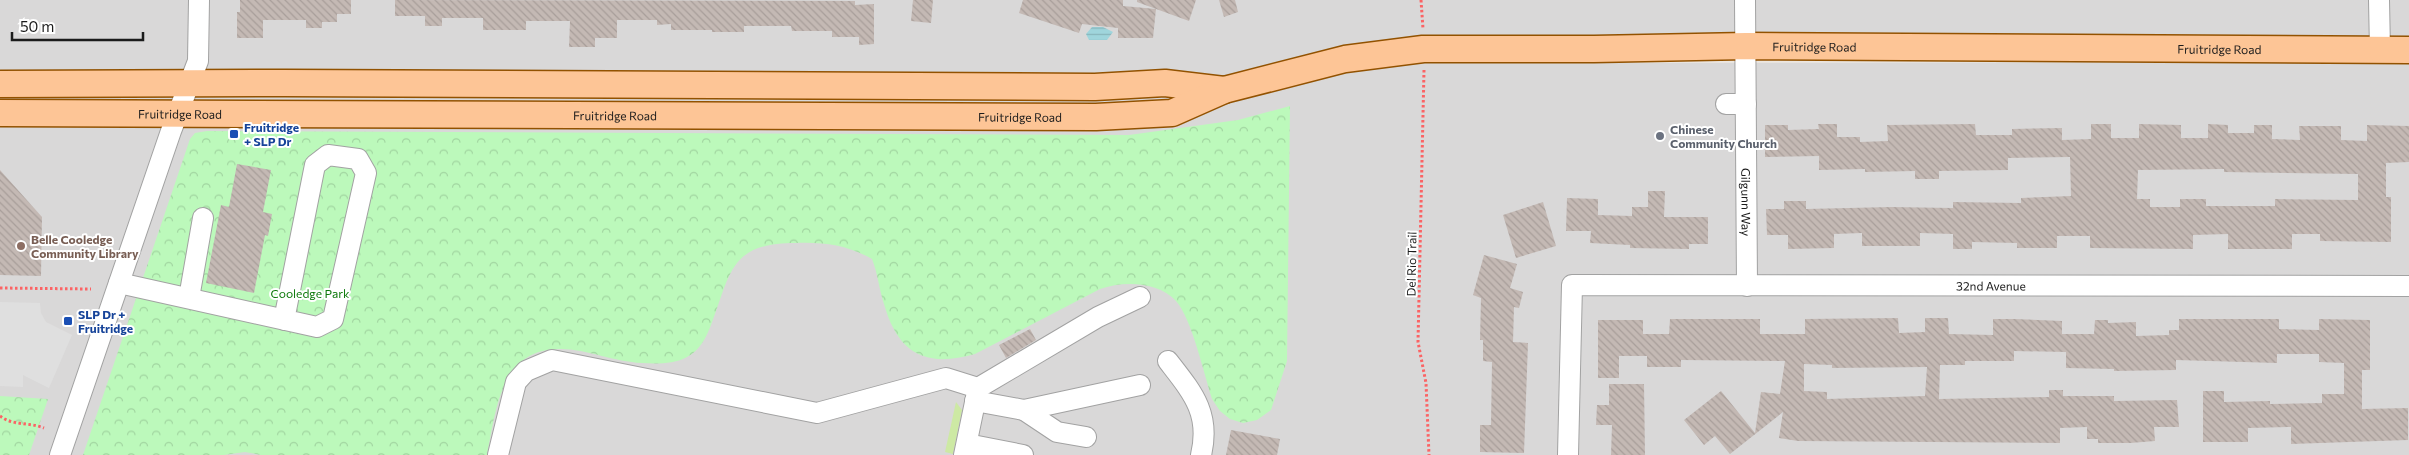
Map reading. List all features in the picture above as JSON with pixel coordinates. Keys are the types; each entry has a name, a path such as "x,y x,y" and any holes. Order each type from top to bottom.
{"main road":[{"name":"Fruitridge Road","path":"0,113 1096,117 1172,113 1224,90 1345,59 1418,50 1746,46 2409,50"},
{"name":"Fruitridge Road","path":"0,84 191,83 1096,88 1166,83 1224,90"}],"street":[{"path":"60,455 178,113 198,61 199,0"},
{"name":"Gilgunn Way","path":"1745,0 1746,46 1736,104 1747,286"},
{"path":"2379,0 2380,50"},
{"path":"119,283 189,298 284,320 317,327 334,319 366,173 358,159 328,155 315,165 284,320"},
{"path":"189,298 203,218"},
{"name":"32nd Avenue","path":"1568,455 1572,285 2409,286"},
{"path":"1023,455 965,449 976,394 1098,317 1140,298"},
{"path":"498,455 516,382 526,371 552,360 817,414 946,378 976,394 1024,410 1057,432 1086,436"},
{"path":"1168,361 1197,401 1204,419 1205,433 1201,455"},
{"path":"1024,410 1140,385"}],"path":[{"path":"1421,0 1423,27"},
{"name":"Del Rio Trail","path":"1424,72 1418,342 1426,383 1429,455"},
{"path":"0,288 91,289"},
{"path":"0,416 10,423 30,423 44,428"}],"shaded area":[{"path":"0,0 2409,0 2409,44 1514,63 2409,62 2409,455 0,455"},
{"path":"0,302 40,303 41,313 46,322 72,335 49,388 23,375 23,387 0,386"}],"green space":[{"name":"Cooledge Park","path":"1290,106 1287,361 1271,410 1257,420 1243,423 1230,419 1220,411 1212,399 1197,348 1182,309 1169,294 1150,286 1129,284 1109,286 975,354 958,358 928,358 916,353 897,335 884,304 872,259 854,250 835,245 796,243 774,244 757,248 745,255 736,264 723,290 705,339 696,351 682,359 665,363 642,363 561,349 541,351 525,359 513,370 504,385 498,402 487,455 261,455 245,452 224,455 83,455 190,139 195,133 207,131 1129,135 1238,120"},
{"path":"0,396 48,399 29,455 0,455"},
{"path":"956,402 962,410 953,454 945,452"}],"water":[{"path":"1092,27 1103,27 1113,32 1107,40 1089,40 1086,34"}],"building":[{"path":"240,0 351,0 351,14 337,14 337,22 322,22 322,28 306,28 306,20 263,20 263,38 237,38 237,12 240,12"},
{"path":"395,0 855,1 855,5 874,4 874,44 859,45 859,37 832,37 832,31 792,31 791,26 744,26 744,32 712,32 712,30 671,30 671,24 657,25 657,20 617,20 617,38 595,38 595,47 569,47 570,21 526,21 526,30 483,30 483,18 442,18 442,26 425,26 425,16 395,16"},
{"path":"913,0 933,0 931,23 911,21"},
{"path":"1023,0 1123,0 1123,6 1156,9 1153,38 1118,38 1118,28 1082,24 1079,33 1019,13"},
{"path":"1137,0 1196,0 1189,21 1137,2"},
{"path":"1219,0 1235,0 1238,12 1224,17"},
{"path":"1818,124 1837,124 1837,137 1860,137 1860,142 1888,141 1887,125 1975,124 1976,135 2012,135 2012,129 2062,128 2062,140 2091,139 2091,124 2111,124 2111,138 2139,138 2139,124 2181,125 2181,138 2208,138 2208,124 2228,125 2228,133 2254,133 2254,125 2272,125 2272,139 2300,140 2299,126 2341,126 2341,140 2367,141 2367,125 2409,126 2409,162 2386,163 2386,197 2391,197 2391,242 2320,241 2320,234 2292,234 2292,249 2228,249 2228,234 2193,235 2193,249 2090,248 2090,236 2057,236 2057,248 2017,248 2017,243 1972,242 1972,249 1953,249 1953,234 1920,233 1920,246 1862,246 1862,233 1834,234 1834,248 1788,249 1788,235 1767,235 1766,209 1784,209 1784,201 1806,201 1806,209 1953,208 1953,202 2021,203 2021,198 2071,196 2070,157 2008,158 2008,170 1939,171 1939,179 1915,179 1915,171 1865,172 1865,169 1819,170 1819,156 1765,157 1765,125 1788,125 1788,130 1819,129","holes":["2224,169 2224,172 2358,174 2358,200 2275,199 2275,206 2206,206 2206,199 2180,199 2180,207 2150,207 2150,199 2137,199 2138,170"]},
{"path":"237,164 271,170 263,212 272,214 268,236 265,235 254,293 206,283 221,205 229,207"},
{"name":"Belle Cooledge Community Library","path":"0,170 42,217 41,276 0,275"},
{"path":"1648,191 1665,191 1664,217 1708,217 1708,244 1689,244 1689,249 1630,248 1630,245 1590,243 1591,231 1566,231 1567,198 1598,199 1598,215 1632,216 1632,207 1648,207"},
{"path":"1543,202 1556,246 1516,258 1503,215"},
{"path":"1484,255 1517,264 1510,288 1523,292 1519,308 1514,307 1513,342 1528,343 1524,453 1480,452 1480,425 1491,425 1492,362 1483,361 1483,340 1480,340 1481,298 1473,295"},
{"path":"1898,318 1899,333 1925,332 1925,318 1948,318 1949,334 1993,335 1993,319 2062,321 2062,334 2094,334 2095,320 2108,320 2108,323 2136,322 2136,336 2169,335 2169,330 2179,330 2179,319 2279,319 2279,329 2319,330 2319,319 2370,320 2370,370 2362,370 2362,409 2408,408 2408,440 2291,444 2291,427 2248,428 2248,442 2203,442 2203,391 2224,391 2224,402 2270,401 2270,404 2322,403 2322,394 2344,394 2344,363 2319,362 2319,354 2277,354 2277,363 2176,360 2176,370 2114,371 2114,369 2066,368 2066,352 2014,351 2014,361 1965,361 1965,365 1940,365 1939,399 2049,397 2049,390 2063,390 2063,396 2114,396 2114,401 2177,400 2179,427 2154,427 2155,441 2130,443 2098,443 2098,439 2087,439 2087,427 2060,428 2060,443 1798,441 1779,438 1783,412 1730,454 1715,436 1704,445 1684,420 1721,391 1755,433 1761,392 1780,394 1785,361 1681,360 1681,367 1647,367 1647,356 1619,356 1619,378 1598,378 1598,320 1643,320 1643,334 1669,334 1670,319 1760,319 1760,334 1805,334 1805,319","holes":["1804,364 1832,365 1832,368 1927,367 1925,396 1827,399 1827,392 1804,391"]},
{"path":"1030,329 1036,340 1006,358 999,345"},
{"path":"1609,384 1644,384 1645,455 1611,455 1612,425 1596,425 1597,405 1609,405"},
{"path":"1231,430 1280,439 1277,455 1226,455"}],"place":[{"name":"Fruitridge + SLP Dr","path":"234,134"},
{"name":"Chinese Community Church","path":"1660,136"},
{"name":"Belle Cooledge Community Library","path":"21,246"},
{"name":"SLP Dr + Fruitridge","path":"68,321"}]}
